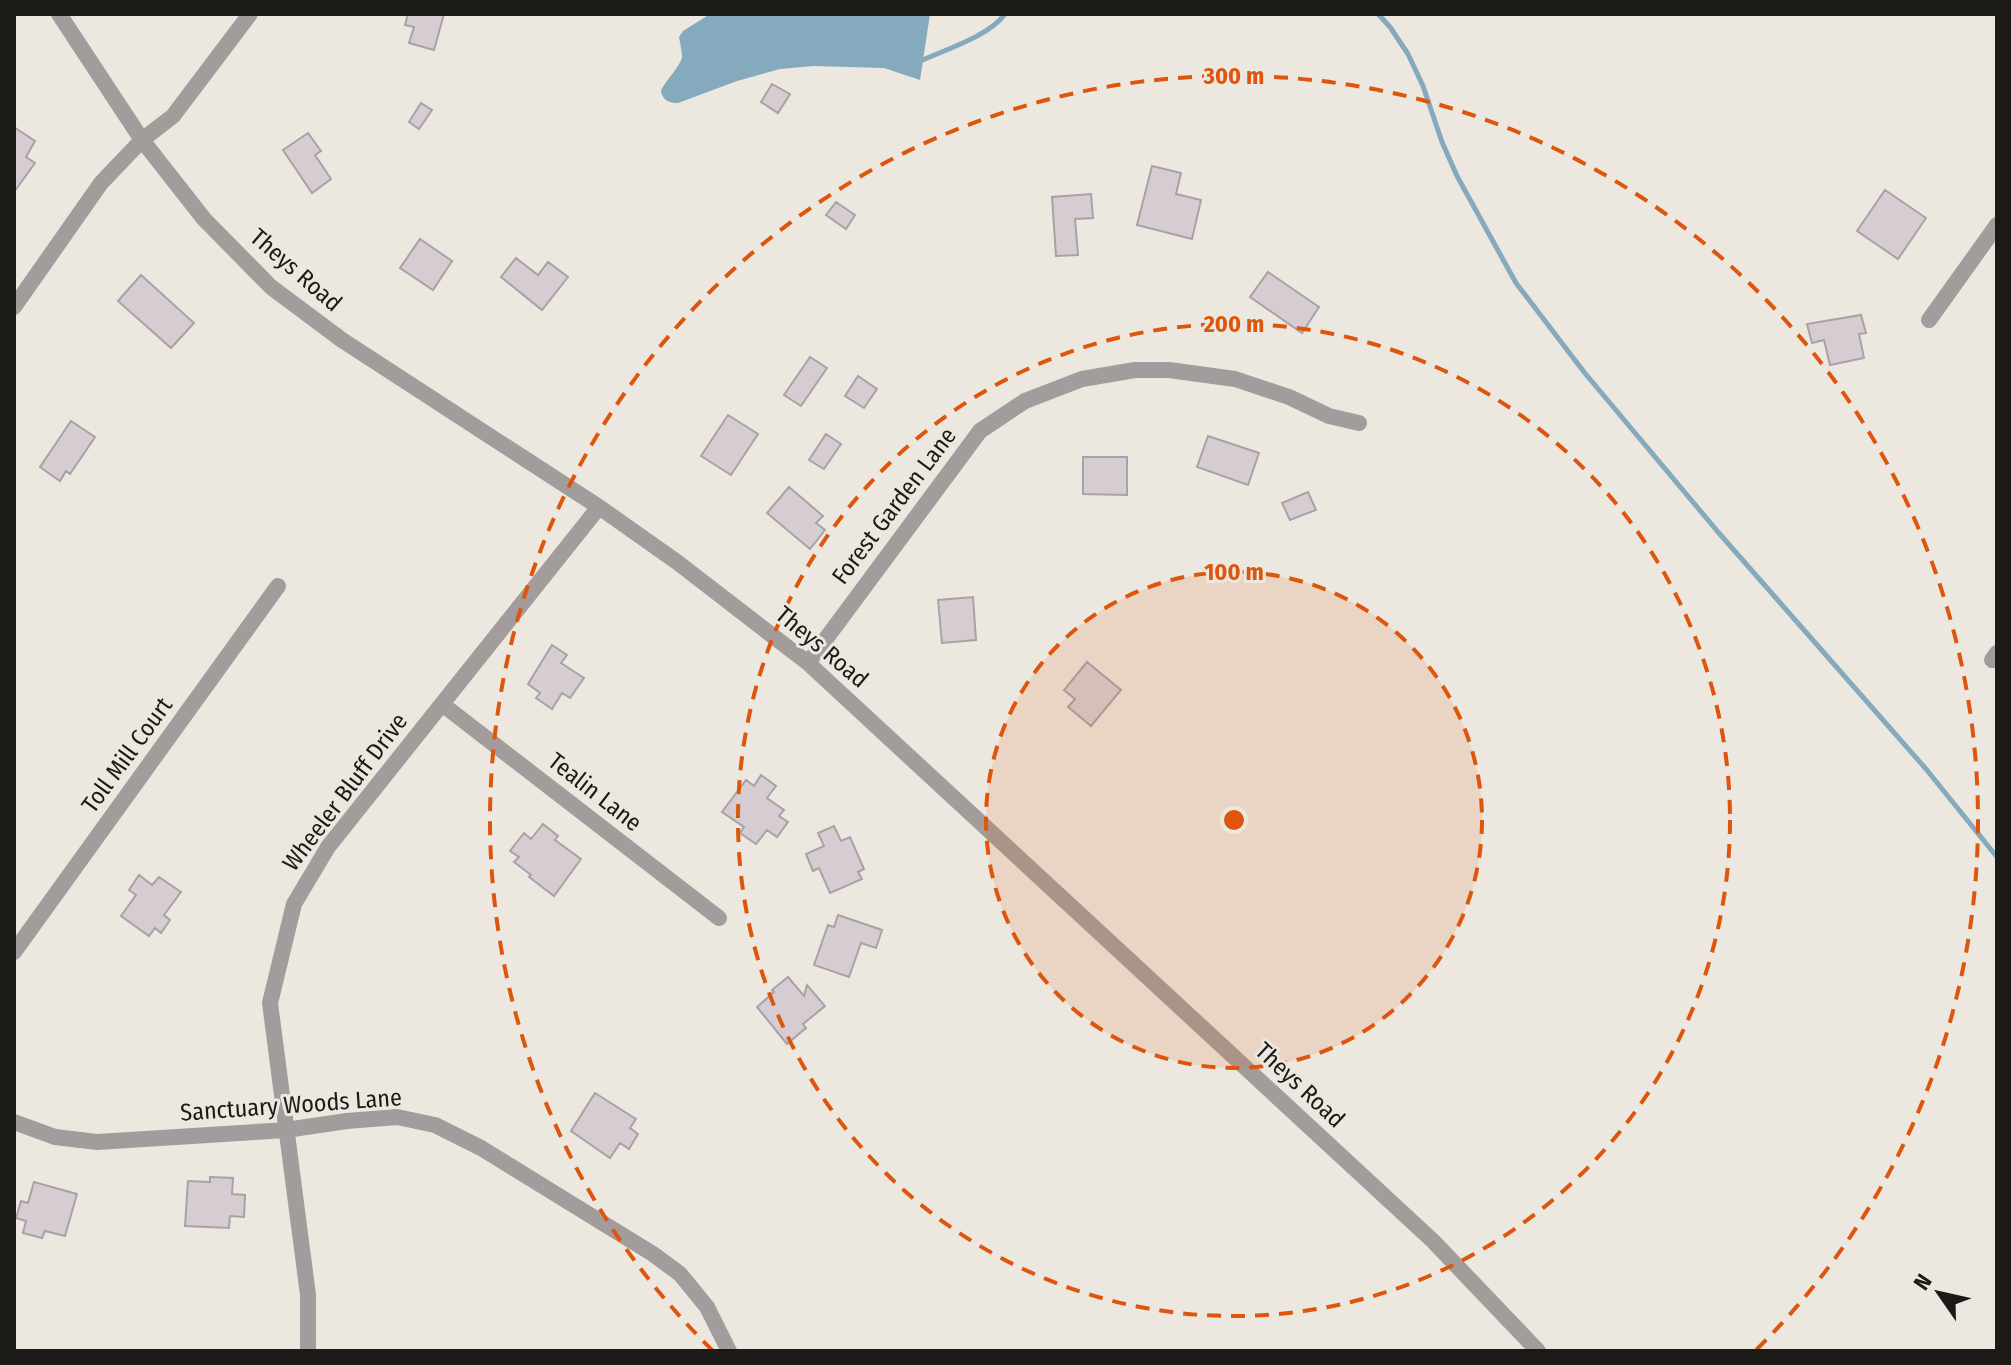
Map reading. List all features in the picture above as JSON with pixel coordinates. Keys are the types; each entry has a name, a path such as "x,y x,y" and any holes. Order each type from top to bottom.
{"street":[{"name":"Theys Road","path":"59,14 142,140 204,219 271,287 342,340 599,507 677,562 808,663 1433,1241 1538,1351"},
{"path":"14,307 101,183 142,140 173,116 250,14"},
{"path":"1929,320 1997,225"},
{"name":"Forest Garden Lane","path":"808,663 980,431 1025,401 1082,379 1135,370 1179,370 1235,379 1289,397 1329,416 1359,423"},
{"name":"Wheeler Bluff Drive","path":"308,1351 308,1295 270,1003 294,904 328,847 599,507"},
{"name":"Toll Mill Court","path":"14,952 278,586"},
{"name":"Tealin Lane","path":"442,704 719,918"},
{"name":"Sanctuary Woods Lane","path":"14,1122 55,1137 97,1142 286,1130 397,1117 435,1125 481,1148 653,1254 680,1274 707,1307 729,1351"}],"water":[{"path":"710,14 930,14 920,80 884,68 813,66 780,69 678,103 667,101 661,91 682,57 679,37 683,31"}],"building":[{"path":"408,14 444,14 434,50 409,43 414,27 405,25"},
{"path":"772,84 790,94 778,113 761,102"},
{"path":"421,103 432,110 419,129 409,122"},
{"path":"14,127 35,141 26,157 35,163 14,192"},
{"path":"308,133 321,151 315,155 331,179 312,193 283,150"},
{"path":"1152,166 1181,173 1176,194 1201,200 1192,239 1137,225"},
{"path":"1885,190 1926,218 1898,259 1857,231"},
{"path":"1091,194 1093,218 1075,219 1078,255 1056,256 1052,197"},
{"path":"836,202 855,215 846,229 826,215"},
{"path":"420,239 452,261 433,290 400,268"},
{"path":"516,258 538,275 548,262 568,277 542,310 501,277"},
{"path":"1268,272 1319,307 1302,333 1250,297"},
{"path":"141,275 194,323 171,348 118,301"},
{"path":"1861,315 1866,333 1859,334 1864,358 1830,365 1824,340 1812,343 1807,324"},
{"path":"810,357 827,368 801,406 784,395"},
{"path":"858,376 877,389 864,408 845,396"},
{"path":"728,415 758,434 731,475 701,456"},
{"path":"71,421 95,437 70,474 66,471 60,481 40,467"},
{"path":"826,434 841,444 824,469 809,460"},
{"path":"1208,436 1259,453 1248,485 1197,467"},
{"path":"1083,457 1127,457 1127,495 1083,494"},
{"path":"789,487 823,516 816,523 825,530 810,549 767,513"},
{"path":"1308,492 1316,510 1290,520 1282,503"},
{"path":"973,597 976,640 942,643 938,600"},
{"path":"552,645 567,655 561,663 584,678 570,698 562,693 552,709 536,698 540,693 528,684"},
{"path":"1087,662 1121,690 1091,726 1068,707 1075,699 1064,690"},
{"path":"761,775 776,786 767,798 784,810 779,816 788,822 777,837 767,830 756,844 740,833 744,827 722,812 746,780 754,786"},
{"path":"543,824 558,836 555,840 581,859 554,896 514,862 519,857 510,851 524,833 531,839"},
{"path":"834,826 841,841 850,837 864,869 858,872 862,879 830,893 819,868 813,871 806,854 824,846 818,833"},
{"path":"139,875 152,885 159,877 181,892 164,915 170,920 161,933 155,928 149,936 121,916 136,895 129,890"},
{"path":"838,915 882,930 876,948 861,943 849,977 814,965 828,925 834,927"},
{"path":"788,977 804,996 807,985 825,1006 803,1024 806,1028 787,1044 757,1007"},
{"path":"595,1093 636,1119 630,1128 638,1134 629,1149 620,1143 610,1158 571,1131"},
{"path":"210,1177 233,1178 232,1194 245,1195 244,1217 230,1216 229,1228 185,1226 188,1181 210,1182"},
{"path":"34,1182 77,1194 65,1236 45,1231 42,1238 23,1233 26,1221 16,1218 21,1201 28,1203"}],"waterway":[{"path":"919,58 923,60 978,35 1005,14"},
{"path":"1378,14 1408,54 1457,176 1516,283 1584,372 1718,532 1926,769 1997,857"}]}
